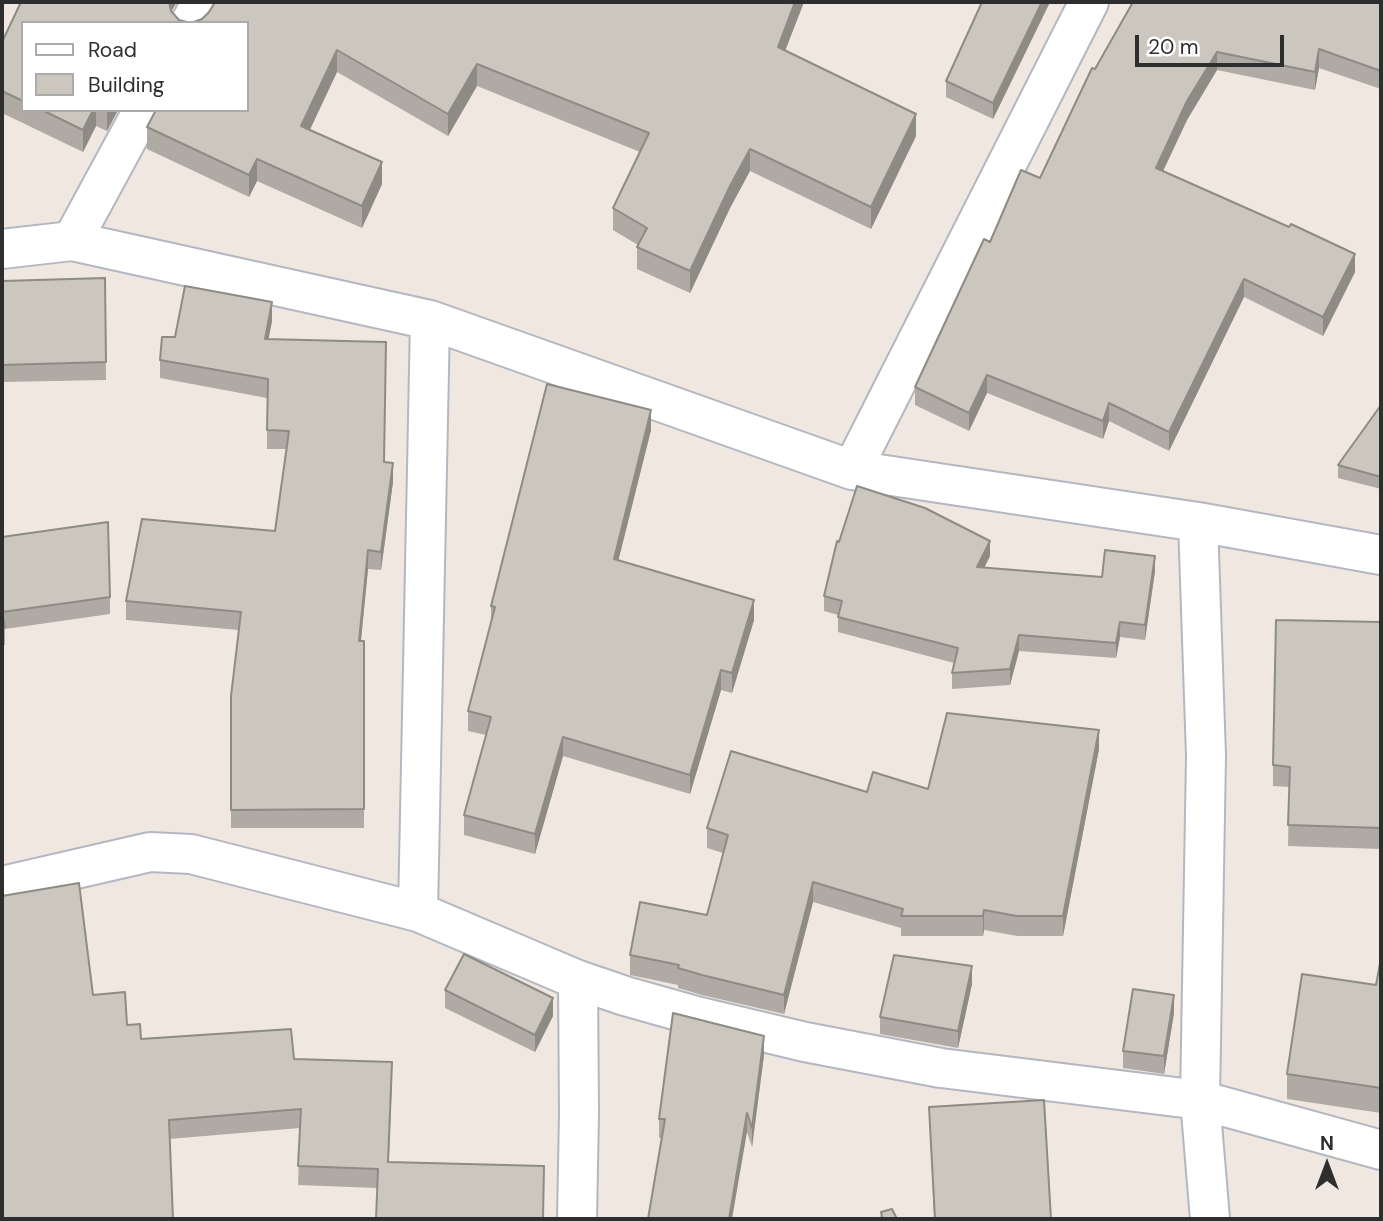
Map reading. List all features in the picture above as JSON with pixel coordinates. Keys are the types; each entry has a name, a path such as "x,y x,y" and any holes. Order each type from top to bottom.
{"street":[{"path":"191,21 202,2"},
{"path":"852,470 1089,2"},
{"path":"72,241 142,112"},
{"path":"2,249 72,241 430,320 852,470 1198,523 1381,555"},
{"path":"418,912 430,320"},
{"path":"1198,523 1206,756 1200,1100 1210,1219"},
{"path":"2,886 150,852 191,854 418,912 578,980 696,1016 941,1068 1200,1100 1381,1150"},
{"path":"577,1219 578,980"}],"building":[{"path":"21,2 169,2 171,11 183,21 21,21 21,100 2,91 2,42"},
{"path":"215,2 795,2 778,47 916,114 871,207 750,149 690,271 637,247 647,228 613,208 649,133 477,64 448,114 337,50 301,126 382,162 362,206 257,159 249,175 147,127 155,112 248,112 248,21 196,21 209,12"},
{"path":"982,2 1042,2 993,103 946,81"},
{"path":"1133,2 1381,2 1381,71 1319,49 1315,72 1217,52 1187,101 1156,168 1289,227 1291,224 1355,254 1323,317 1244,279 1169,432 1109,403 1103,421 987,375 969,413 915,387 984,239 990,242 1021,170 1040,178 1092,68 1095,69"},
{"path":"46,112 92,112 83,130"},
{"path":"105,278 106,362 2,365 2,281"},
{"path":"185,286 272,302 265,339 386,342 384,462 393,463 381,552 368,550 359,641 364,641 364,809 231,810 231,696 241,612 126,601 142,519 275,531 289,431 267,430 268,379 160,360 162,337 175,337"},
{"path":"547,384 651,410 614,559 754,600 732,673 721,670 690,775 563,737 535,834 464,815 491,717 468,711 495,607 491,606"},
{"path":"1381,405 1381,477 1338,465"},
{"path":"857,486 925,508 990,541 977,567 1102,577 1105,550 1155,556 1145,625 1120,622 1116,643 1019,635 1010,669 952,673 958,648 838,617 842,601 824,596 837,541 839,542"},
{"path":"108,522 110,597 2,612 2,537"},
{"path":"1276,620 1381,622 1381,828 1288,825 1290,767 1273,765"},
{"path":"947,713 1099,730 1063,916 1017,916 984,910 983,916 901,916 903,909 813,882 784,995 702,975 678,968 679,965 630,955 640,902 707,915 728,835 707,828 731,751 867,792 873,772 928,789"},
{"path":"79,883 93,995 125,992 127,1025 140,1024 141,1039 291,1029 294,1059 392,1062 388,1162 544,1166 543,1219 376,1219 378,1169 298,1166 301,1109 169,1120 173,1219 2,1219 2,896"},
{"path":"464,954 553,998 535,1035 445,990"},
{"path":"894,955 972,966 958,1031 880,1017"},
{"path":"1381,958 1381,1088 1287,1074 1302,974 1376,985"},
{"path":"1133,989 1174,995 1164,1056 1123,1051"},
{"path":"673,1013 764,1036 752,1128 747,1113 729,1219 648,1219 665,1119 659,1119"},
{"path":"1044,1100 1051,1219 935,1219 929,1107"},
{"path":"892,1209 897,1219 877,1219 882,1217 881,1212"}]}
